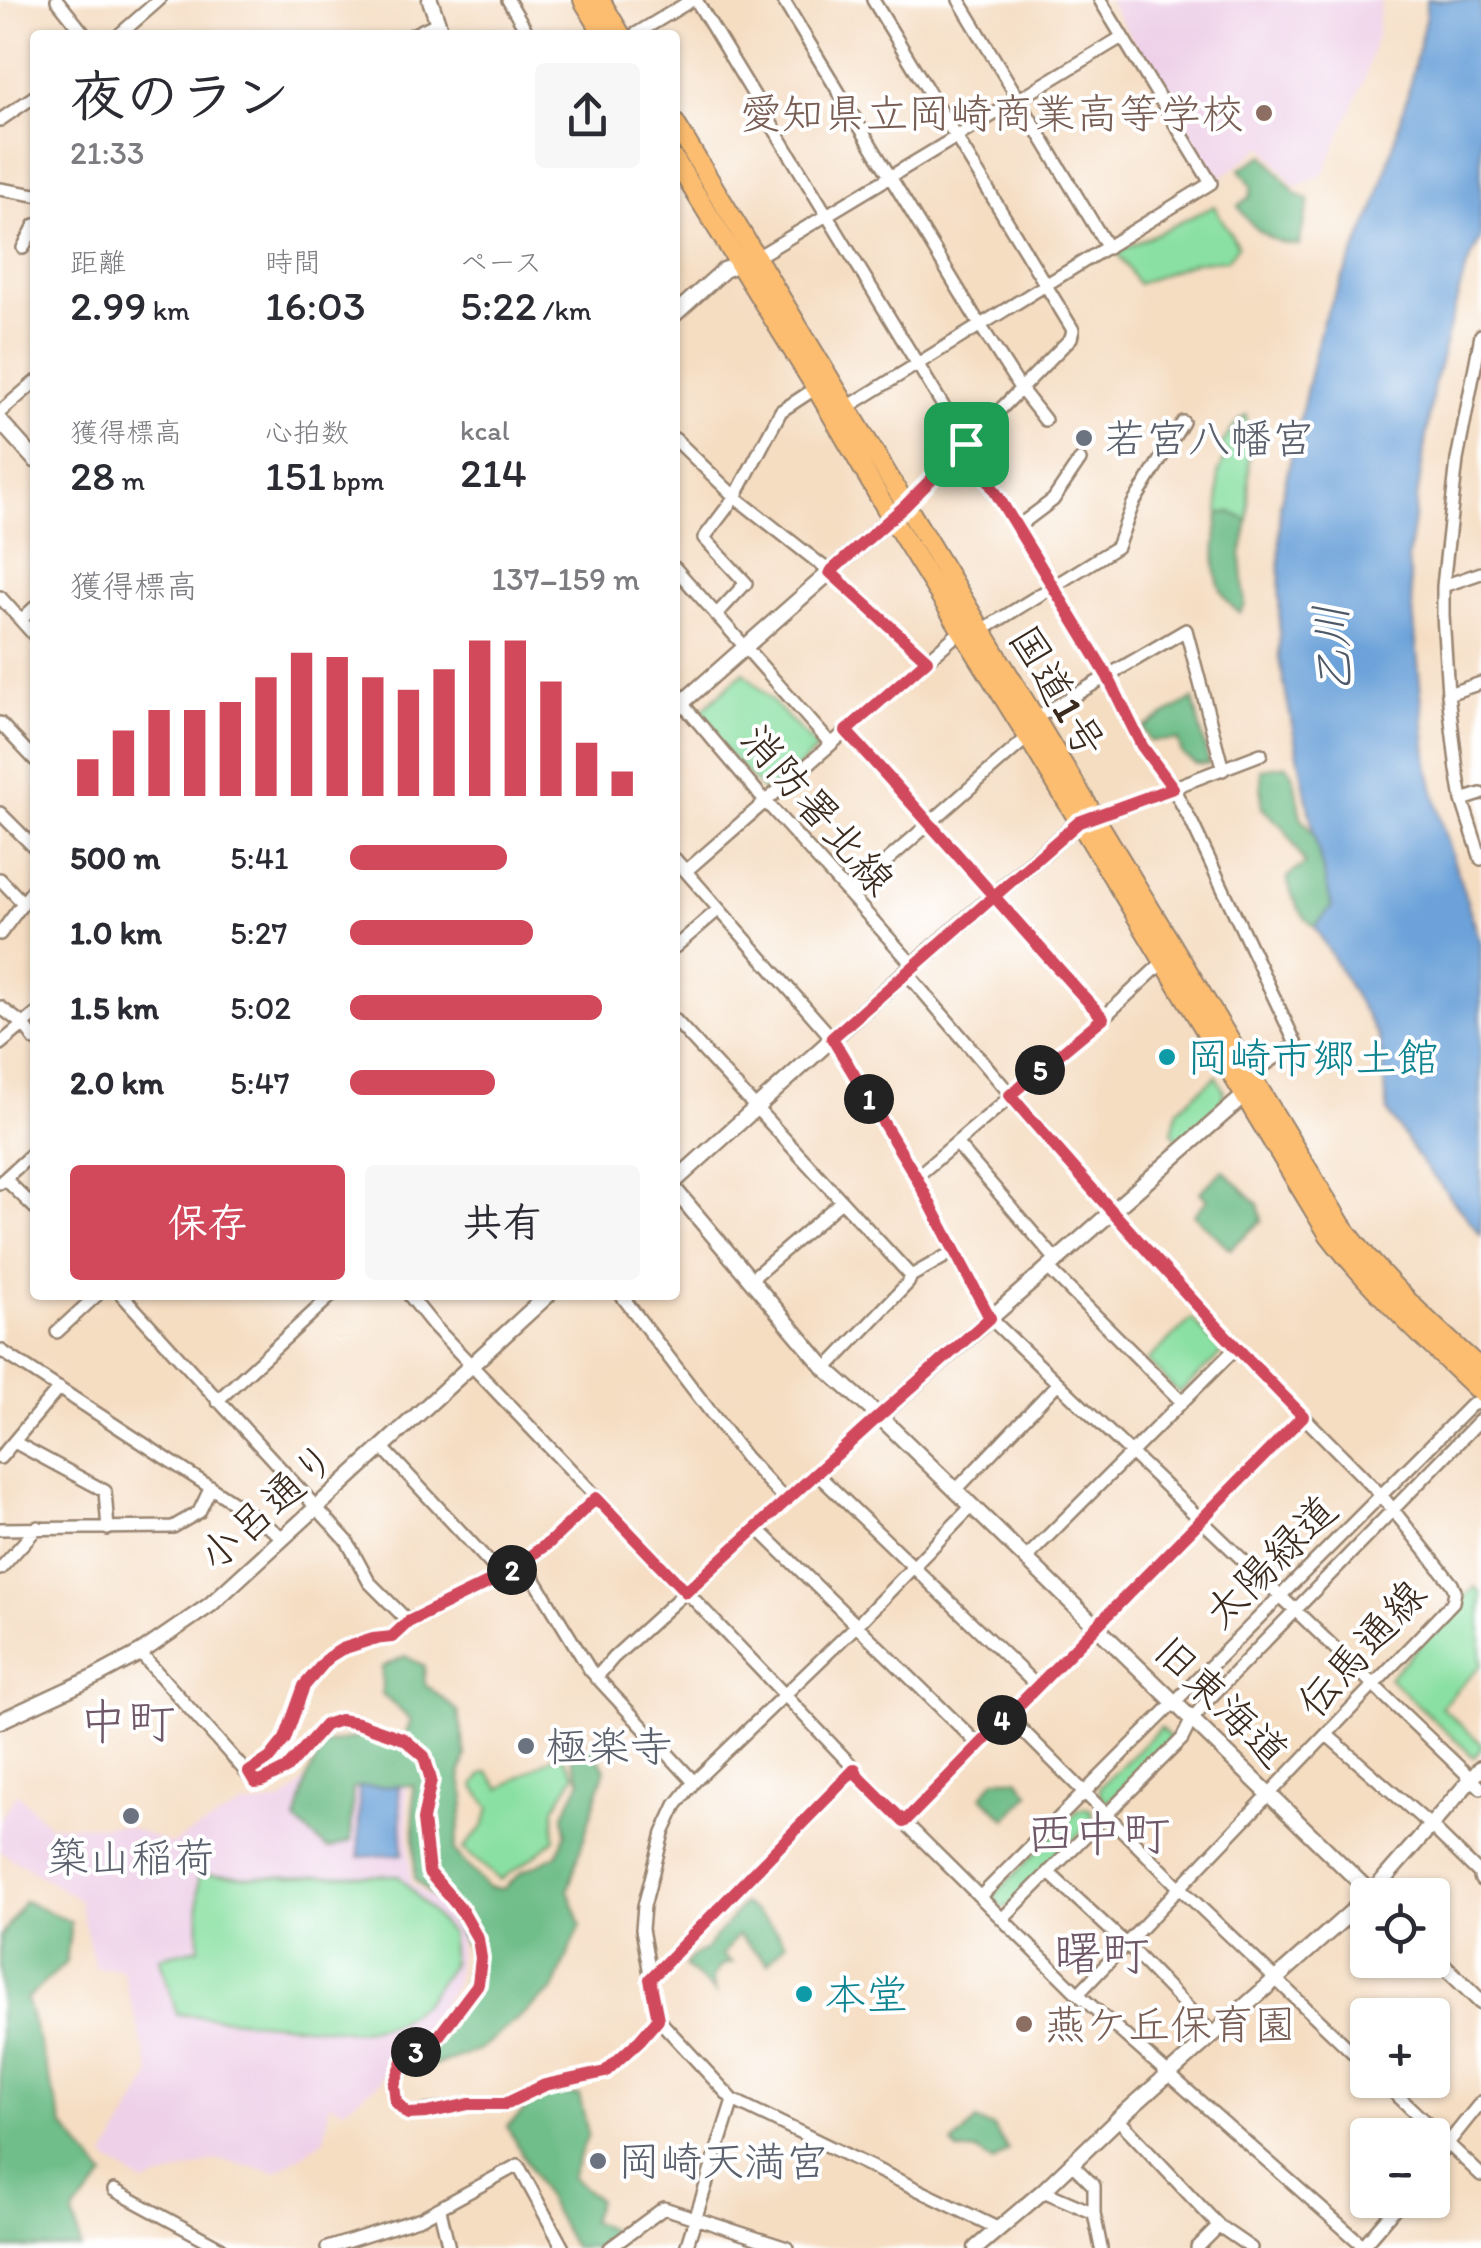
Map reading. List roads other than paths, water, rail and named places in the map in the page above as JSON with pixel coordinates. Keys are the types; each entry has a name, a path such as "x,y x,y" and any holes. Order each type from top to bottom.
{"highway":[{"path":"582,0 601,30"},
{"path":"600,0 619,30"},
{"name":"国道1号","path":"680,132 816,388 898,512 1342,1226 1434,1326 1481,1368"},
{"name":"国道1号","path":"680,167 748,260 846,408 898,512"},
{"name":"国道1号","path":"1086,820 1164,961 1329,1235 1386,1302 1481,1394"}],"street":[{"path":"57,0 81,30"},
{"path":"125,30 159,0"},
{"path":"430,0 439,29"},
{"path":"508,0 527,30"},
{"path":"643,30 694,0 1108,677 1142,746 1173,788 1296,1044 1250,1075"},
{"path":"783,0 980,326 1045,420"},
{"path":"680,700 898,512 1070,338 1073,330 872,0"},
{"path":"958,0 1108,248"},
{"path":"846,408 1211,183 1100,0"},
{"path":"680,310 724,270 826,215 1122,37"},
{"path":"2,116 30,99"},
{"path":"0,189 30,193"},
{"path":"23,248 30,235"},
{"path":"1481,334 1477,372 1457,460 1443,586 1448,694 1462,800 1481,859"},
{"path":"0,412 30,386"},
{"path":"716,615 746,583 704,538 735,497 781,411 816,388"},
{"path":"0,421 30,454"},
{"path":"686,871 927,660 1117,546 1134,504 1183,422"},
{"path":"680,444 735,497 830,572 927,660"},
{"path":"1017,527 1053,500 1080,460"},
{"path":"1443,586 1481,573"},
{"path":"680,574 831,744"},
{"path":"0,597 30,631"},
{"path":"20,620 30,611"},
{"path":"849,894 1031,728 1186,630 1222,770"},
{"path":"1448,694 1481,684"},
{"name":"消防署北線","path":"680,705 849,894 1010,1095 1111,1212 1393,1510"},
{"path":"0,723 30,755"},
{"path":"846,731 1103,1018"},
{"path":"680,1176 909,968 1086,820 1261,754"},
{"path":"1462,800 1481,794"},
{"path":"0,813 30,843"},
{"path":"680,864 832,1038 916,1177 990,1318 1374,1686 1478,1778 1385,1878"},
{"path":"0,879 23,903"},
{"path":"0,934 30,894"},
{"path":"680,942 719,909"},
{"path":"916,1177 1164,961"},
{"path":"0,1007 30,1033"},
{"path":"0,1044 30,1019"},
{"path":"680,1025 911,1276"},
{"path":"596,1678 879,1416 1244,1095"},
{"path":"956,1143 1053,1264 1182,1402"},
{"path":"30,1156 2,1181 30,1204"},
{"name":"旧東海道","path":"680,1196 826,1369 956,1490 1353,1878"},
{"path":"750,1280 842,1201"},
{"path":"826,1369 911,1276 955,1251"},
{"path":"56,1332 91,1300"},
{"path":"127,1300 347,1541 369,1582 408,1622"},
{"path":"217,1400 321,1300"},
{"path":"413,1300 858,1776 1078,1994 1364,2247 1387,2218"},
{"name":"小呂通り","path":"0,1721 140,1653 210,1605 473,1366 539,1300"},
{"path":"625,1300 745,1457 786,1500"},
{"path":"1026,1558 1236,1348"},
{"path":"0,1350 284,1538"},
{"path":"956,1490 1058,1383"},
{"path":"0,1458 59,1388"},
{"name":"太陽緑道","path":"980,1898 1471,1405 1481,1402"},
{"path":"904,1822 1303,1416"},
{"name":"太陽緑道","path":"1002,1919 1182,1739 1206,1702 1481,1420"},
{"path":"14,1442 105,1491 108,1529"},
{"path":"383,1448 502,1576"},
{"path":"816,1473 1036,1685"},
{"path":"0,1529 173,1527 199,1512 211,1487"},
{"path":"249,1772 270,1758 285,1739 304,1686 329,1657 373,1639 392,1637 408,1622 502,1576 550,1542 596,1498"},
{"path":"972,1506 694,1782 663,1833 644,1906 642,1930 658,2019 733,2100 997,2228"},
{"name":"伝馬通線","path":"1078,1994 1453,1602 1452,1584 1393,1510"},
{"path":"0,1568 38,1528"},
{"path":"756,1528 978,1744"},
{"path":"524,1562 596,1678 694,1782"},
{"path":"140,1653 255,1782 286,1769 325,1725 340,1720 404,1739 424,1756 431,1780 423,1820 429,1872 462,1911 478,1939 481,1958 478,1984 438,2037 403,2061 394,2085 396,2102 408,2114 469,2104 505,2104 545,2085 605,2072 658,2019"},
{"path":"1007,1715 1350,2050"},
{"path":"1327,1735 1431,1826 1479,1873 1481,1880"},
{"path":"650,1979 855,1769"},
{"path":"1048,1872 1127,1945 1214,2035"},
{"path":"976,2248 1350,1913"},
{"path":"1450,1972 1481,2002"},
{"path":"1400,2098 1421,2118"},
{"path":"686,2248 733,2100"},
{"path":"1450,2143 1481,2102"},
{"path":"1118,2119 1219,2226 1251,2248"},
{"path":"1450,2145 1481,2175"},
{"path":"1071,2162 1094,2186 1094,2213 1101,2248"},
{"path":"327,2248 363,2243 440,2210 518,2165 563,2248"},
{"path":"114,2190 221,2248"},
{"path":"1043,2191 1094,2213"},
{"path":"610,2248 664,2208 787,2248"},
{"path":"440,2210 449,2248"},
{"path":"1197,2248 1219,2226"}],"water":[{"name":"乙川","path":"1426,0 1481,0 1481,237 1465,271 1434,384 1408,559 1428,765 1442,826 1481,944 1481,1235 1417,1156 1388,1112 1379,1038 1315,927 1332,907 1279,659 1280,505 1322,323 1375,208 1407,97"},
{"path":"399,1786 403,1854 359,1857 359,1787"}],"place":[{"name":"愛知県立岡崎商業高等学校","path":"1264,113"},
{"name":"若宮八幡宮","path":"1084,438"},
{"name":"岡崎市郷土館","path":"1167,1057"},
{"name":"極楽寺","path":"526,1746"},
{"name":"築山稲荷","path":"131,1816"},
{"name":"本堂","path":"804,1994"},
{"name":"燕ケ丘保育園","path":"1024,2024"},
{"name":"岡崎天満宮","path":"598,2161"}],"district":[{"name":"中町","path":"127,1721"},
{"name":"西中町","path":"1098,1833"},
{"name":"曙町","path":"1101,1953"}]}
